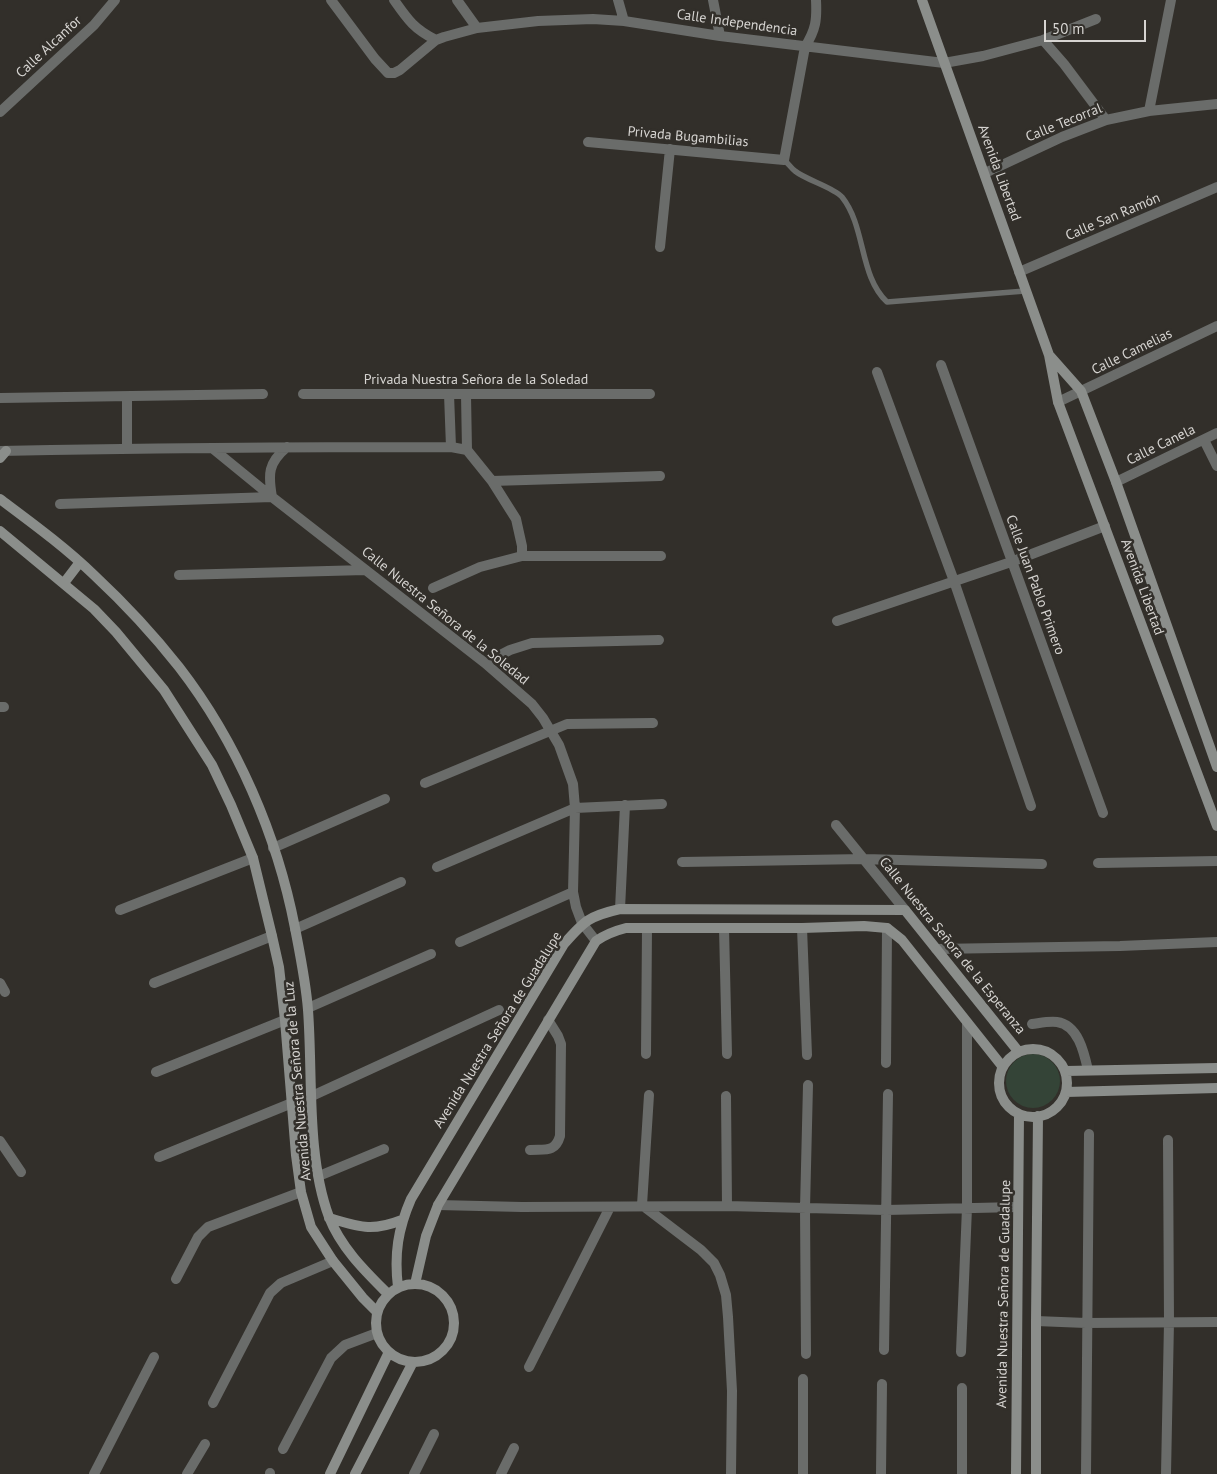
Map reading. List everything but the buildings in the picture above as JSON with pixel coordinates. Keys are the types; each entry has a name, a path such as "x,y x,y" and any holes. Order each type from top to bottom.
{"street":[{"name":"Calle Alcanfor","path":"0,112 94,24 115,0"},
{"name":"Calle Independencia","path":"331,0 375,59 388,73 400,70 436,40 455,33 478,28 538,21 593,19 624,21 720,36 944,64 984,56 1043,40 1096,19"},
{"path":"394,0 412,25 420,32 436,40"},
{"path":"457,0 478,28"},
{"path":"618,0 624,21"},
{"path":"713,0 720,36"},
{"path":"784,160 805,47 813,34 817,18 816,0"},
{"name":"Avenida Libertad","path":"922,0 1049,355 1058,402 1217,826"},
{"path":"1149,111 1171,0"},
{"path":"1043,40 1064,64 1106,120"},
{"name":"Calle Tecorral","path":"985,173 1062,137 1106,120 1149,111 1217,104"},
{"name":"Privada Bugambilias","path":"588,142 784,160"},
{"path":"660,247 670,149"},
{"name":"Calle San Ramón","path":"1019,272 1217,187"},
{"name":"Calle Camelias","path":"1058,402 1217,326"},
{"name":"Avenida Libertad","path":"1049,355 1081,391 1116,482 1217,767"},
{"name":"Calle Juan Pablo Primero","path":"941,366 1103,813"},
{"path":"877,372 954,581 1031,806"},
{"path":"0,398 263,394"},
{"name":"Privada Nuestra Señora de la Soledad","path":"303,394 650,394"},
{"path":"449,394 451,447"},
{"path":"466,395 467,450 492,481 516,519 522,546 522,556"},
{"path":"127,397 127,448"},
{"name":"Calle Canela","path":"1116,482 1217,433"},
{"path":"1204,440 1217,466"},
{"path":"60,504 272,497 269,482 271,468 276,456 288,447"},
{"path":"2,454 127,448 451,447 467,450"},
{"name":"Calle Nuestra Señora de la Soledad","path":"212,448 485,663 532,704 551,730 570,772 575,794 573,892 582,923 596,941"},
{"path":"492,481 660,476"},
{"name":"Avenida Nuestra Señora de la Luz","path":"0,499 80,562 141,622 196,690 232,750 254,795 273,848 295,929 308,1008 315,1151 318,1176 329,1218 359,1265 388,1294"},
{"path":"837,621 1011,562 1105,526"},
{"name":"Avenida Nuestra Señora de la Luz","path":"0,532 64,583 105,620 146,666 164,690 212,765 253,858 279,968 296,1155 301,1192 311,1227 332,1261 363,1298 378,1312"},
{"path":"433,588 480,567 522,556 661,556"},
{"path":"64,583 80,562"},
{"path":"179,575 365,570"},
{"path":"485,663 516,648 532,643 659,640"},
{"path":"424,784 551,730 573,723 653,723"},
{"path":"273,848 385,799"},
{"path":"438,867 575,808 662,804"},
{"path":"620,909 625,805"},
{"name":"Calle Nuestra Señora de la Esperanza","path":"836,825 1018,1051"},
{"path":"120,910 253,858"},
{"name":"Calle Nuestra Señora de la Esperanza","path":"682,862 864,859 1042,864"},
{"path":"1098,863 1217,861"},
{"path":"295,929 401,882"},
{"path":"460,942 573,892"},
{"name":"Avenida Nuestra Señora de Guadalupe","path":"398,1287 396,1270 397,1246 402,1220 411,1199 564,944 582,923 592,917 620,909 905,910"},
{"path":"415,1284 426,1236 438,1205 596,941 616,930 626,928 864,926 887,928 902,940 966,1024 1002,1066"},
{"path":"646,1054 647,928"},
{"path":"724,928 727,1054"},
{"path":"802,928 807,1055"},
{"path":"886,1063 887,928"},
{"path":"154,983 272,936"},
{"path":"936,949 1120,946 1217,942"},
{"path":"308,1008 431,954"},
{"path":"312,1096 499,1010"},
{"path":"156,1072 285,1020"},
{"path":"530,1150 551,1149 556,1146 560,1136 561,1044 548,1020"},
{"path":"1032,1024 1056,1022 1069,1026 1081,1046 1088,1070"},
{"path":"961,1352 967,1208 966,1024"},
{"path":"1035,1049 1051,1053 1060,1061 1066,1071 1066,1092 1062,1101 1048,1114 1032,1117 1019,1114 1009,1108 1000,1094 998,1077 1002,1066 1018,1051 1035,1049"},
{"path":"1066,1071 1217,1068"},
{"path":"806,1354 805,1208 808,1085"},
{"path":"1066,1092 1217,1088"},
{"path":"884,1350 888,1094"},
{"path":"642,1205 650,1095"},
{"path":"726,1096 727,1206"},
{"path":"159,1157 292,1103"},
{"name":"Avenida Nuestra Señora de Guadalupe","path":"1016,1474 1019,1114"},
{"path":"1036,1474 1038,1116"},
{"path":"1086,1474 1089,1134"},
{"path":"1166,1474 1169,1322 1168,1140"},
{"path":"0,1143 21,1172"},
{"path":"318,1176 384,1149"},
{"path":"176,1280 198,1237 208,1227 301,1192"},
{"path":"438,1205 522,1207 642,1205 886,1210 1018,1207"},
{"path":"642,1205 701,1250 714,1263 720,1275 726,1295 728,1317 732,1391 732,1474"},
{"path":"529,1367 610,1207"},
{"path":"329,1218 357,1227 375,1228 388,1226 402,1220"},
{"path":"213,1403 270,1294 281,1283 332,1261"},
{"path":"415,1284 433,1288 442,1294 452,1308 455,1320 454,1334 448,1346 438,1355 426,1360 413,1362 400,1359 389,1352 377,1333 376,1322 382,1302 388,1294 398,1287 415,1284"},
{"path":"1036,1321 1086,1323 1217,1322"},
{"path":"283,1449 331,1358 345,1345 377,1333"},
{"path":"330,1474 389,1352"},
{"path":"94,1474 154,1357"},
{"path":"355,1474 413,1362"},
{"path":"803,1379 803,1474"},
{"path":"881,1474 882,1384"},
{"path":"962,1388 962,1474"},
{"path":"414,1474 434,1434"},
{"path":"188,1474 205,1444"},
{"path":"501,1474 514,1448"}],"lane":[{"path":"784,160 794,171 840,196 853,215 873,282 878,294 886,302 1025,291"}],"green space":[{"path":"1028,1054 1038,1054 1048,1058 1056,1066 1060,1081 1056,1096 1048,1104 1038,1108 1028,1108 1018,1104 1010,1096 1006,1086 1006,1076 1010,1066 1018,1058"}]}
